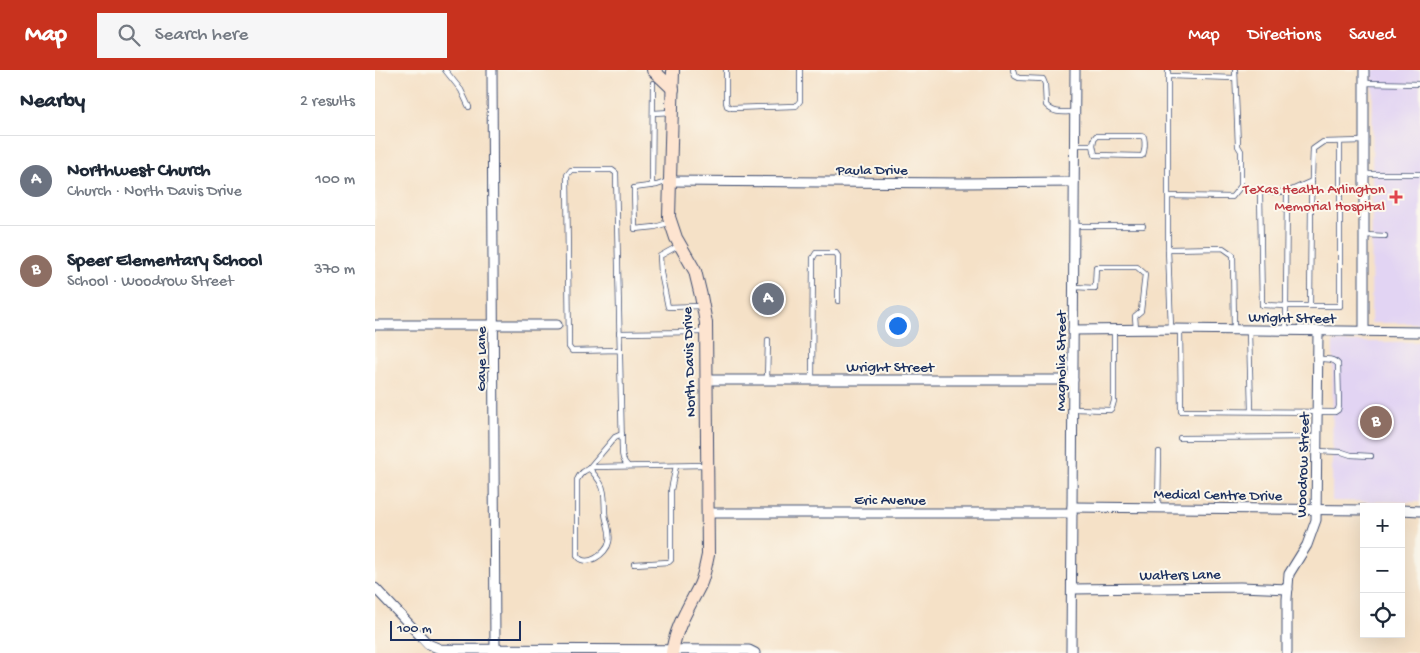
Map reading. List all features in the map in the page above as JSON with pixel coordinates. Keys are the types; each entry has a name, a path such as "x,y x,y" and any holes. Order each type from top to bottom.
{"street":[{"name":"Gaye Lane","path":"492,70 495,648"},
{"name":"North Davis Drive","path":"672,651 686,609 701,583 708,554 707,380 706,332 703,306 695,271 675,238 669,216 673,70"},
{"name":"Magnolia Street","path":"1071,653 1075,70"},
{"path":"1364,70 1364,332"},
{"path":"653,76 673,89"},
{"name":"Paula Drive","path":"669,181 1075,182"},
{"path":"375,325 557,325"},
{"name":"Wright Street","path":"1073,330 1175,329 1420,332"},
{"name":"Woodrow Street","path":"1287,653 1289,574 1307,545 1316,520 1318,332"},
{"name":"Wright Street","path":"707,380 1073,380"},
{"name":"Medical Centre Drive","path":"1072,510 1159,508 1360,510"},
{"name":"Eric Avenue","path":"708,513 1072,510"},
{"path":"1405,510 1420,511"},
{"name":"Walters Lane","path":"1072,589 1240,587 1288,589"},
{"path":"375,588 428,644 440,651 495,648 672,651 749,650 755,653"}],"lane":[{"path":"445,70 461,90 469,107"},
{"path":"726,70 726,102 732,108 796,106 800,101 799,70"},
{"path":"1013,70 1015,76 1019,78 1043,79 1045,84 1045,105 1048,108 1056,112 1075,112"},
{"path":"1168,70 1168,249 1181,411 1335,412 1338,410 1340,392 1338,364 1330,360 1318,360"},
{"path":"1168,196 1232,197 1241,186 1241,151 1237,146 1235,70"},
{"path":"652,186 653,76"},
{"path":"1168,76 1235,78"},
{"path":"1364,83 1420,84"},
{"path":"653,113 673,112"},
{"path":"1096,136 1144,137 1144,152 1141,156 1095,155 1093,146 1096,136"},
{"path":"1310,306 1313,149 1323,142 1363,140"},
{"path":"1312,181 1287,192 1260,192 1261,305 1340,306 1340,142"},
{"path":"1075,145 1093,146"},
{"path":"620,350 572,351 569,347 567,175 571,170 612,170 616,173 622,434 622,456 628,466"},
{"path":"1363,174 1420,174"},
{"path":"669,181 652,186 634,188 635,229 655,227 671,222"},
{"path":"1286,331 1287,192"},
{"path":"1074,226 1143,226"},
{"path":"1363,235 1385,236"},
{"path":"679,246 660,256 661,273 668,307 703,306"},
{"path":"1168,249 1223,248 1233,255 1234,330"},
{"path":"812,380 813,258 816,253 836,253 838,256 838,301"},
{"path":"1074,287 1095,288 1096,268 1137,267 1145,274 1141,311 1135,316 1136,330"},
{"path":"1073,409 1109,410 1113,408 1114,330"},
{"path":"1249,330 1251,411"},
{"path":"619,333 706,332"},
{"path":"767,380 768,340"},
{"path":"589,468 600,481 603,489 606,520 610,530 610,542 594,560 583,561 577,555 577,480 582,472 589,468 615,437 622,434"},
{"path":"1180,438 1317,437"},
{"path":"1317,451 1371,456"},
{"path":"1159,452 1159,508"},
{"path":"589,468 707,465"},
{"path":"634,564 669,562 671,560 671,490 676,466"}],"shaded area":[{"name":"Texas Health Arlington Memorial Hospital","path":"1373,70 1420,70 1420,323 1371,323"},
{"path":"1333,342 1420,342 1420,502 1332,501"}],"place":[{"name":"Texas Health Arlington Memorial Hospital","path":"1396,197"},
{"name":"Northwest Church","path":"768,299"},
{"name":"Speer Elementary School","path":"1376,422"}]}
